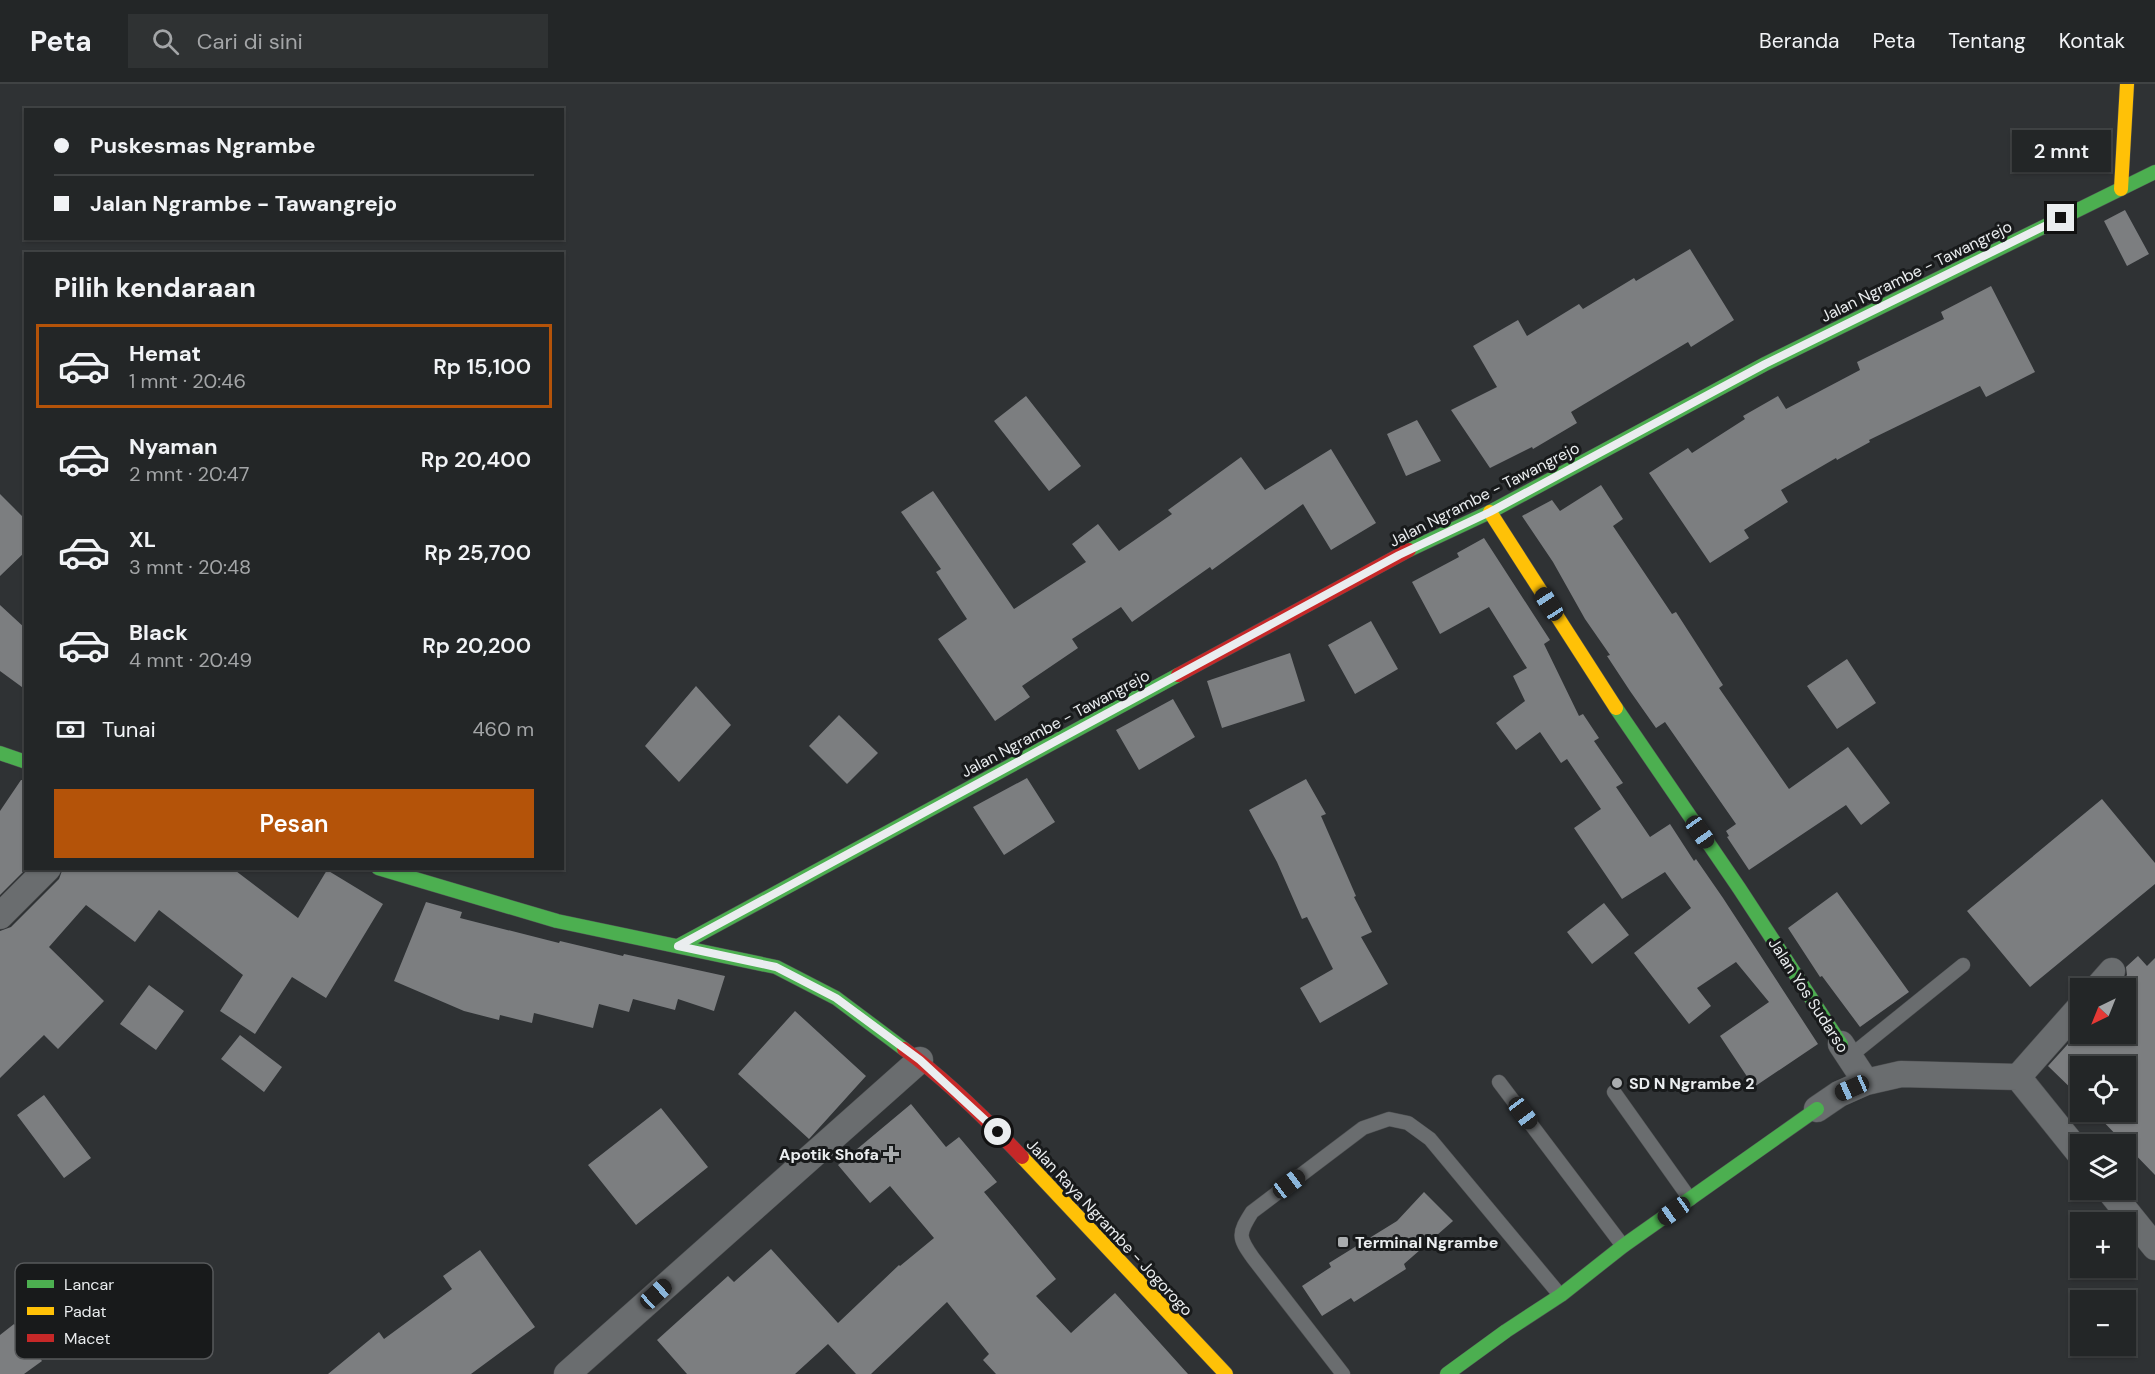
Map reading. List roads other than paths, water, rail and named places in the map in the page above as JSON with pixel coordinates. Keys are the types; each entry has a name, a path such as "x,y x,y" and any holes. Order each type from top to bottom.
{"main road":[{"path":"2121,189 2127,84"},
{"name":"Jalan Ngrambe - Tawangrejo","path":"678,946 1399,555 1490,512 1765,364 2155,172"},
{"name":"Jalan Yos Sudarso","path":"1490,512 1636,738 1739,888 1845,1050"},
{"path":"0,753 24,761"},
{"name":"Jalan Raya Ngrambe - Jogorogo","path":"385,870 557,921 776,967 836,998 920,1060 998,1132 1226,1374"},
{"path":"1447,1374 1561,1295 1623,1246 1817,1110"},
{"path":"998,1132 1022,1177"}],"street":[{"path":"0,916 46,870"},
{"path":"2018,1077 2070,1018"},
{"name":"Jalan Yos Sudarso","path":"1845,1050 1866,1082"},
{"path":"567,1374 920,1060"},
{"path":"1817,1110 1839,1094 1866,1082 1901,1074 2018,1077 2070,1142"},
{"path":"2117,1200 2155,1247"}],"lane":[{"path":"1845,1050 1964,965"},
{"path":"1499,1082 1623,1246"},
{"path":"1614,1092 1690,1199"},
{"path":"1343,1374 1252,1258 1243,1244 1241,1229 1252,1212 1363,1128 1389,1119 1408,1123 1430,1139 1561,1295"}],"place":[{"name":"SD N Ngrambe 2","path":"1617,1083"},
{"name":"Apotik Shofa","path":"891,1154"},
{"name":"Terminal Ngrambe","path":"1343,1242"}]}
